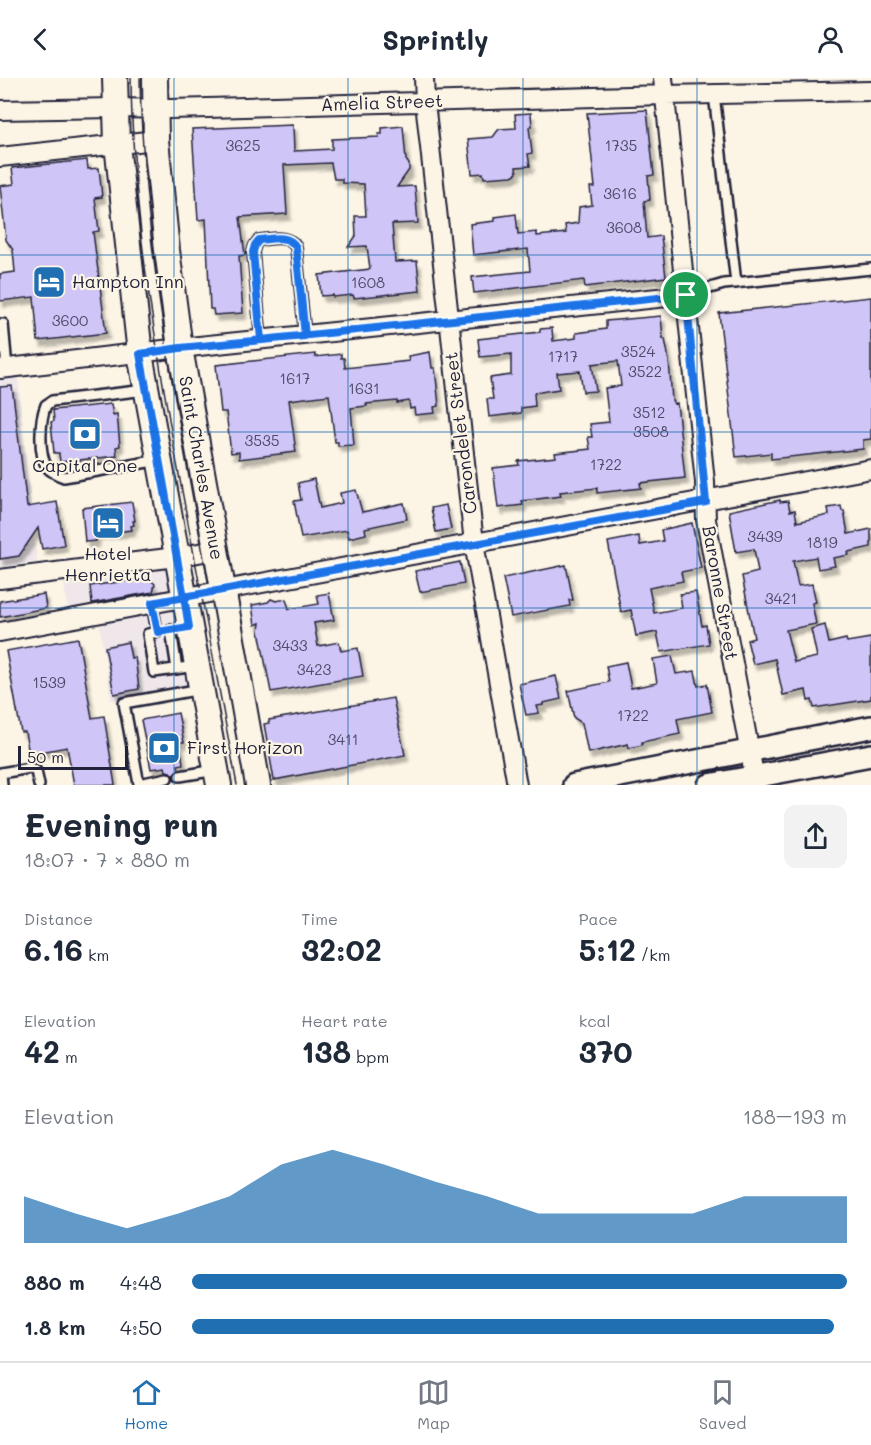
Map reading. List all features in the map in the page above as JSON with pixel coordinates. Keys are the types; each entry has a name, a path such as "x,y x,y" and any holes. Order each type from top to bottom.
{"main road":[{"path":"115,78 117,144 140,354 184,597 180,629 187,667 201,689 218,777"},
{"name":"Saint Charles Avenue","path":"155,78 156,140 180,348 258,785"}],"street":[{"name":"Carondelet Street","path":"424,78 448,321 474,543 517,785"},
{"name":"Amelia Street","path":"0,110 115,108 154,110 425,102 663,86 714,94 871,91"},
{"name":"Baronne Street","path":"663,86 686,295 706,520 755,781"},
{"path":"0,156 156,140"},
{"path":"4,369 180,348 686,295"},
{"path":"0,632 706,502 871,469"},
{"path":"0,579 215,550"},
{"path":"574,785 871,727"},
{"path":"709,785 755,781 871,755"}],"lane":[{"path":"714,94 736,283"},
{"path":"261,340 253,252 259,240 286,238 296,247 305,336"},
{"path":"686,295 724,284 871,269"},
{"path":"0,324 3,324 4,369"},
{"path":"146,390 52,401 46,405 41,426 44,460 48,468 64,477 159,460"},
{"path":"152,603 158,632"},
{"path":"180,629 148,634 154,672 187,667"},
{"path":"167,778 138,784 124,703 201,689"},
{"path":"2,785 0,768 30,768 36,771 39,785"},
{"path":"180,776 218,777"}],"shaded area":[{"path":"18,378 37,562 0,567 0,379"},
{"path":"170,562 191,685 111,700 97,608 68,612 63,576"}],"building":[{"path":"647,110 654,175 648,176 650,200 644,201 647,238 661,236 666,277 585,287 584,280 474,293 472,277 530,271 528,249 473,255 470,224 495,221 495,217 516,214 518,234 537,232 537,236 566,233 565,225 578,223 579,207 592,205 590,187 595,187 587,113"},
{"path":"531,113 532,127 529,127 532,153 528,154 530,166 516,167 517,173 512,176 484,178 483,173 472,174 468,139 493,137 499,129 516,128 515,114"},
{"path":"293,125 294,151 332,149 332,139 379,137 378,134 382,134 382,128 403,126 409,170 397,187 415,186 418,223 392,224 395,262 417,261 420,291 354,298 353,295 321,296 319,275 370,269 367,246 348,247 356,236 355,216 366,216 364,184 342,183 342,179 334,179 331,163 284,165 287,214 240,217 245,255 239,256 243,313 214,315 213,309 210,309 206,219 198,220 192,129"},
{"path":"87,160 88,169 99,168 102,197 95,198 99,231 93,232 106,333 38,341 34,297 0,301 0,274 15,272 13,250 6,240 0,186 14,184 12,168"},
{"path":"871,297 871,439 863,440 863,449 771,459 771,453 736,457 719,313"},
{"path":"661,316 663,339 665,339 669,360 672,400 674,404 677,403 685,478 640,483 641,488 597,493 597,488 560,492 561,496 522,501 523,505 498,508 493,468 519,465 518,461 556,457 555,453 590,449 588,437 592,437 590,424 609,422 605,388 621,386 618,361 592,364 596,391 583,392 580,371 557,373 559,389 534,393 535,406 521,408 521,413 489,417 487,399 493,399 490,378 511,375 511,354 480,357 478,339 540,332 540,329 552,328 553,341 576,338 576,333 606,329 606,321"},
{"path":"430,352 432,368 435,368 439,406 434,407 435,413 415,415 414,408 410,409 409,401 366,404 367,406 351,408 354,445 338,446 338,442 335,442 329,395 289,400 296,452 239,459 239,452 231,453 226,412 221,412 216,365 315,354 315,357 341,354 345,368 409,361 408,356"},
{"path":"12,386 27,507 57,502 64,545 42,549 38,528 19,556 0,559 0,387"},
{"name":"Capital One","path":"111,404 113,415 117,414 120,446 116,447 117,456 60,462 59,453 54,453 51,422 54,421 53,410"},
{"path":"314,479 320,508 342,503 340,493 356,490 362,512 404,503 407,519 365,528 366,534 349,538 347,530 301,538 294,501 301,500 298,483"},
{"path":"780,500 780,502 788,501 790,511 795,510 797,522 829,515 828,508 841,506 848,534 871,529 871,547 833,558 835,566 818,569 816,557 793,561 798,586 812,584 816,602 812,603 816,624 786,630 794,662 817,657 811,629 825,625 829,643 846,639 847,642 871,638 871,699 814,708 812,700 808,701 806,690 783,695 775,659 753,664 747,640 754,638 742,576 758,572 754,549 736,552 729,511"},
{"name":"Hotel Henrietta","path":"132,502 135,521 131,526 132,530 96,534 96,541 85,542 82,508"},
{"path":"446,505 451,529 436,532 431,508"},
{"path":"692,523 701,568 681,572 683,581 649,588 654,613 682,608 680,594 696,592 702,626 706,625 709,644 661,652 657,632 636,636 631,610 621,612 608,542 639,536 640,545 663,541 661,530"},
{"path":"460,562 464,584 420,592 415,571"},
{"path":"566,565 573,600 569,600 570,606 511,617 503,578"},
{"path":"148,578 155,584 153,592 92,603 90,586"},
{"path":"329,593 334,620 314,623 318,646 339,642 341,651 358,648 363,676 271,692 259,631 260,623 255,625 252,605 268,602 271,599 276,601 286,599 289,609 319,604 317,595"},
{"path":"44,594 46,608 0,617 0,601"},
{"path":"78,638 92,718 104,716 115,785 74,785 67,747 29,754 25,732 21,732 6,651"},
{"path":"128,642 131,658 135,657 139,689 114,694 105,647"},
{"path":"672,656 676,674 695,671 698,686 707,684 712,712 677,719 680,734 642,742 642,745 629,748 628,744 588,753 582,723 574,718 568,691 609,682 606,666 626,662 631,688 657,683 653,659"},
{"path":"556,676 561,699 543,703 537,706 539,713 526,715 519,684"},
{"path":"393,698 405,755 274,780 264,724 269,723 269,720"},
{"name":"First Horizon","path":"178,713 184,742 180,742 183,764 178,765 179,769 173,776 166,771 165,767 151,769 141,720"}],"tram line":[{"path":"131,78 135,176 160,368 237,785"},
{"path":"140,78 143,142 155,268 174,393 208,581"}],"place":[{"name":"Hampton Inn","path":"49,282"},
{"name":"Capital One","path":"85,434"},
{"name":"Hotel Henrietta","path":"108,523"},
{"name":"First Horizon","path":"164,748"}],"route":[{"path":"686,295 448,321 305,336 261,340 253,252 259,240 286,238 296,247 305,336 140,354 184,597 152,603 158,632 189,627 184,597 706,502 686,295"}]}
